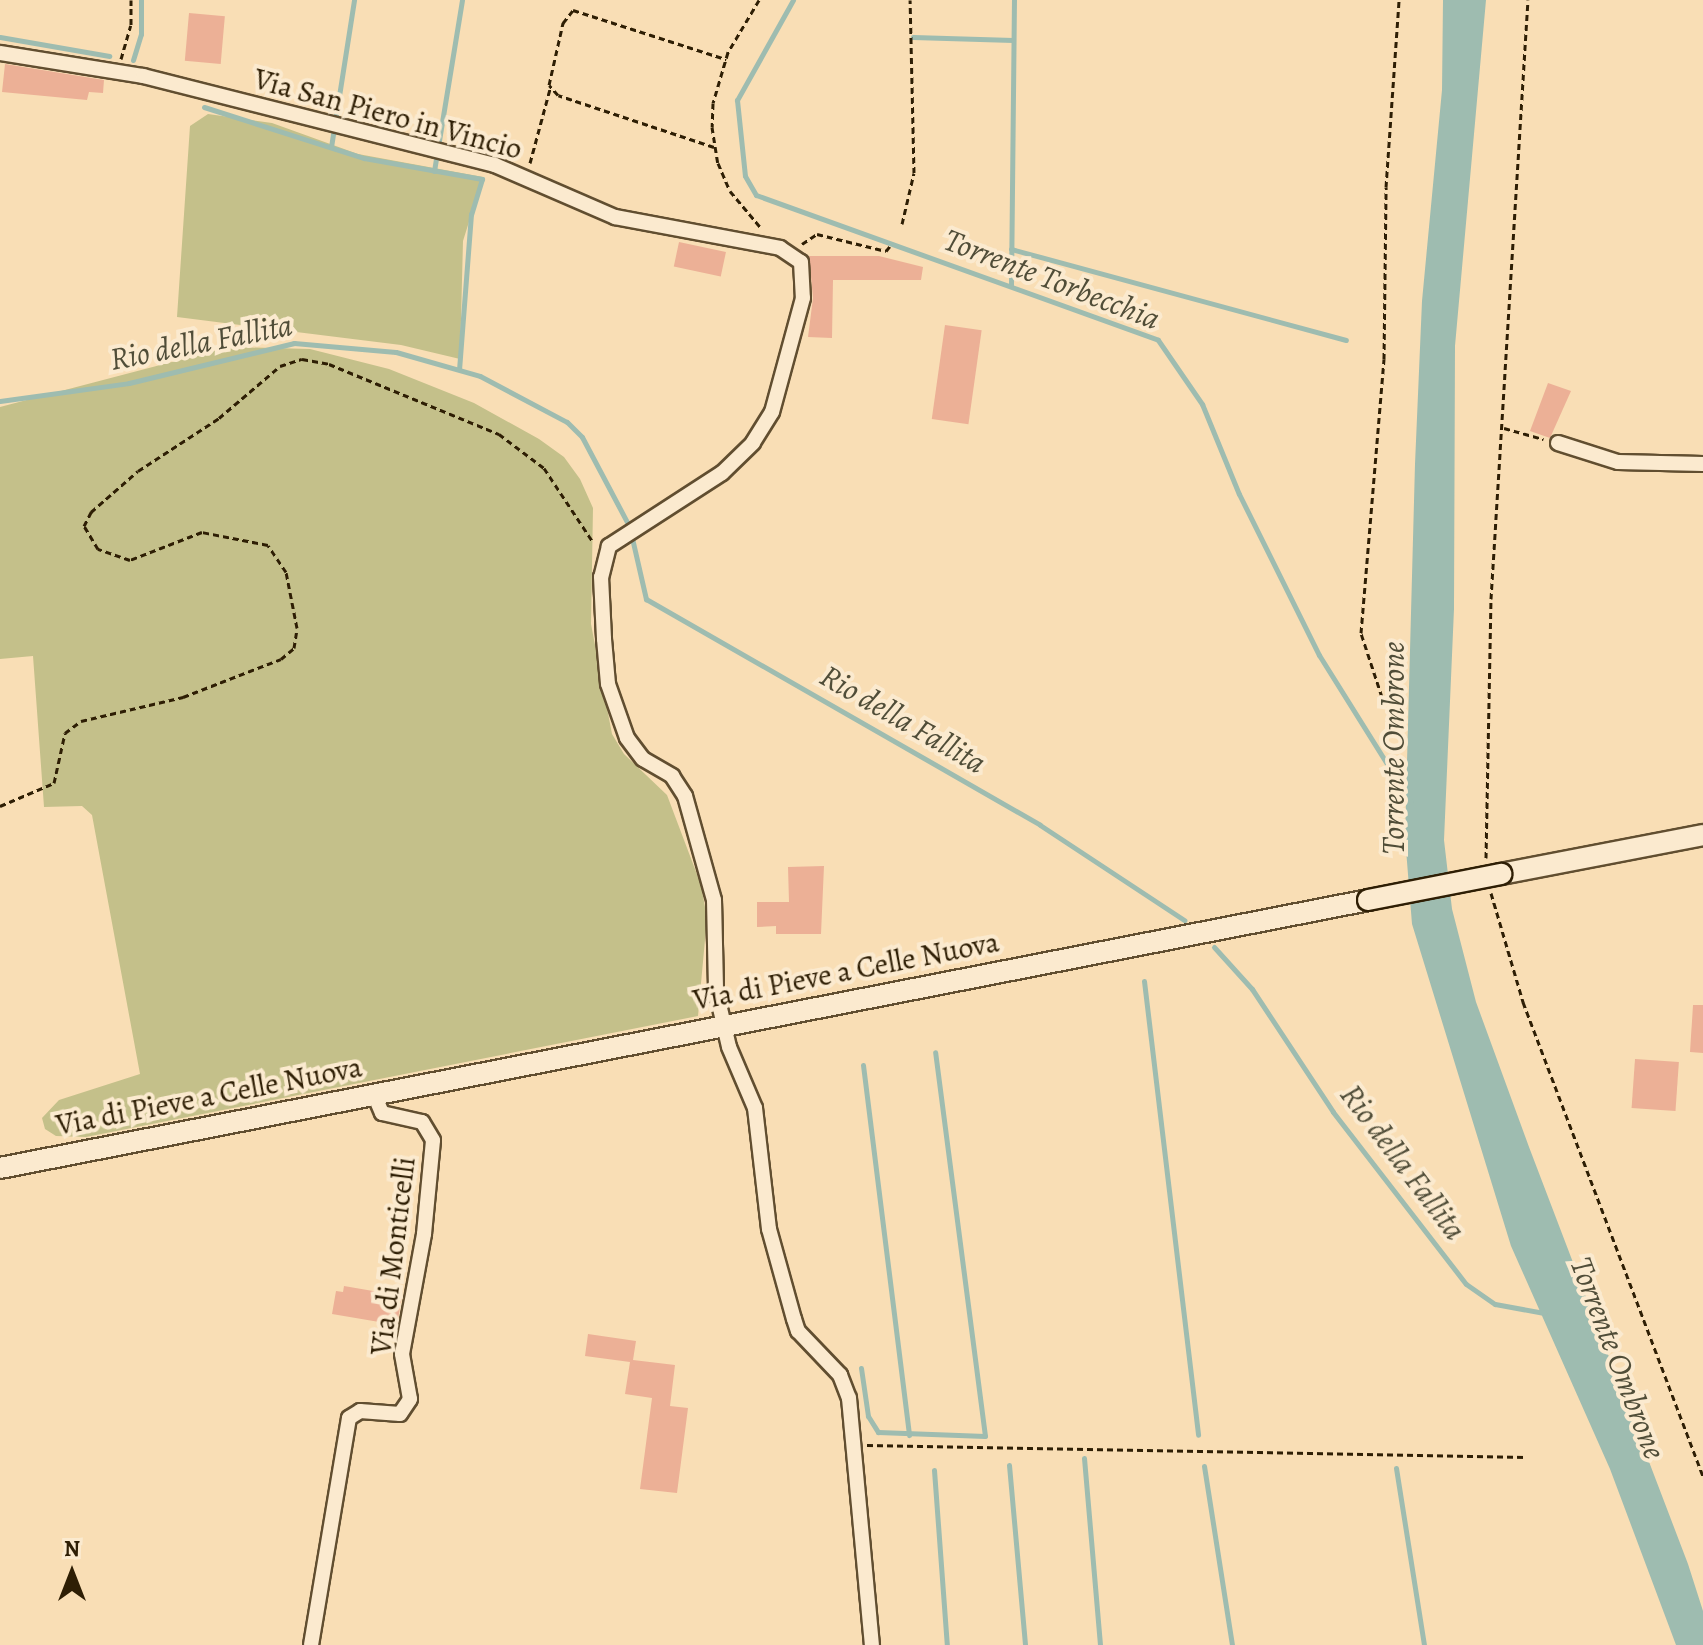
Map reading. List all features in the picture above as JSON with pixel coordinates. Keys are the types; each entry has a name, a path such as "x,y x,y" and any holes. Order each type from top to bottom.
{"main road":[{"name":"Via di Pieve a Celle Nuova","path":"0,1168 1491,874 1703,835"}],"street":[{"name":"Via San Piero in Vincio","path":"0,53 117,71 495,165 640,225 790,252"},
{"path":"790,252 801,262 804,289 776,399 762,429 722,473 623,533 604,556 608,684 635,751 672,776 685,796 714,900 714,973 723,1025 755,1108 769,1229 798,1331 840,1375 855,1445 872,1645"},
{"path":"1558,443 1618,462 1703,464"},
{"name":"Via di Monticelli","path":"311,1645 349,1418 360,1411 400,1414 410,1399 402,1354 424,1234 433,1140 422,1122 382,1113 374,1094"}],"path":[{"path":"117,71 131,25 131,0"},
{"path":"759,0 726,59 713,103 714,147 730,191 766,233"},
{"path":"902,224 914,173 910,0"},
{"path":"1382,697 1361,633 1384,359 1386,187 1399,0"},
{"path":"1528,0 1491,599 1491,874 1523,1002 1703,1476"},
{"path":"525,178 550,88 563,23 573,10 726,59"},
{"path":"550,88 714,147"},
{"path":"790,252 817,234 886,251 890,246"},
{"path":"0,806 54,783 65,733 81,721 183,697 281,659 294,648 297,628 286,572 268,545 202,532 130,560 98,549 84,526 91,512 138,471 219,418 280,366 302,359 329,364 511,441 544,468 604,556"},
{"path":"1503,428 1558,443"},
{"path":"855,1445 1527,1457"}],"shaded area":[{"path":"1443,0 1486,0 1455,346 1454,609 1444,840 1452,909 1476,1002 1688,1564 1703,1611 1703,1645 1676,1645 1610,1469 1511,1246 1412,924 1405,837 1415,464 1422,301 1442,90"},
{"path":"208,114 272,123 358,154 483,177 463,241 460,359 401,345 177,317 190,126"},
{"path":"229,347 310,349 389,369 474,403 539,439 564,457 580,479 593,508 591,624 612,734 624,754 667,795 701,885 707,918 698,1016 86,1137 56,1136 45,1129 42,1118 59,1100 140,1074 92,815 82,806 44,807 33,656 0,659 0,407"}],"building":[{"path":"189,13 225,16 221,64 185,61"},
{"path":"5,64 104,80 103,93 89,92 87,100 2,92"},
{"path":"679,242 726,252 721,276 674,266"},
{"path":"809,256 879,256 923,267 921,280 833,280 832,338 808,337 813,298"},
{"path":"945,325 982,330 968,424 932,419"},
{"path":"1548,383 1571,391 1550,438 1530,431"},
{"path":"824,866 821,934 776,934 776,926 757,927 757,902 789,902 788,867"},
{"path":"1693,1005 1703,1005 1703,1053 1690,1052"},
{"path":"1635,1059 1679,1062 1675,1111 1632,1108"},
{"path":"344,1286 402,1296 397,1325 332,1314 336,1291 343,1292"},
{"path":"588,1334 636,1341 633,1360 675,1365 670,1406 688,1408 677,1493 640,1489 652,1398 625,1394 630,1362 585,1356"}],"waterway":[{"path":"133,60 141,34 141,0"},
{"path":"331,147 354,0"},
{"path":"434,171 462,0"},
{"name":"Torrente Torbecchia","path":"793,0 737,100 745,176 756,195 1158,340 1202,404 1239,494 1319,655 1411,802"},
{"path":"1011,285 1014,0"},
{"path":"0,37 109,56"},
{"path":"913,37 1013,40"},
{"path":"204,107 364,158 482,179 471,214 459,369"},
{"path":"1011,249 1346,340"},
{"name":"Rio della Fallita","path":"0,401 129,383 294,343 396,352 480,376 567,422 582,437 627,522"},
{"name":"Rio della Fallita","path":"632,538 646,599 1040,825 1184,920"},
{"name":"Rio della Fallita","path":"1214,947 1252,989 1333,1112 1466,1284 1495,1304 1544,1313"},
{"path":"1144,981 1198,1435"},
{"path":"861,1368 868,1416 878,1432 985,1436 935,1052"},
{"path":"863,1065 909,1435"},
{"path":"1084,1458 1100,1645"},
{"path":"1009,1465 1025,1645"},
{"path":"1204,1466 1232,1645"},
{"path":"1396,1468 1424,1645"},
{"path":"934,1470 947,1645"}],"water label":[{"name":"Torrente Ombrone","path":"1393,748"},
{"name":"Torrente Ombrone","path":"1618,1358"}]}
